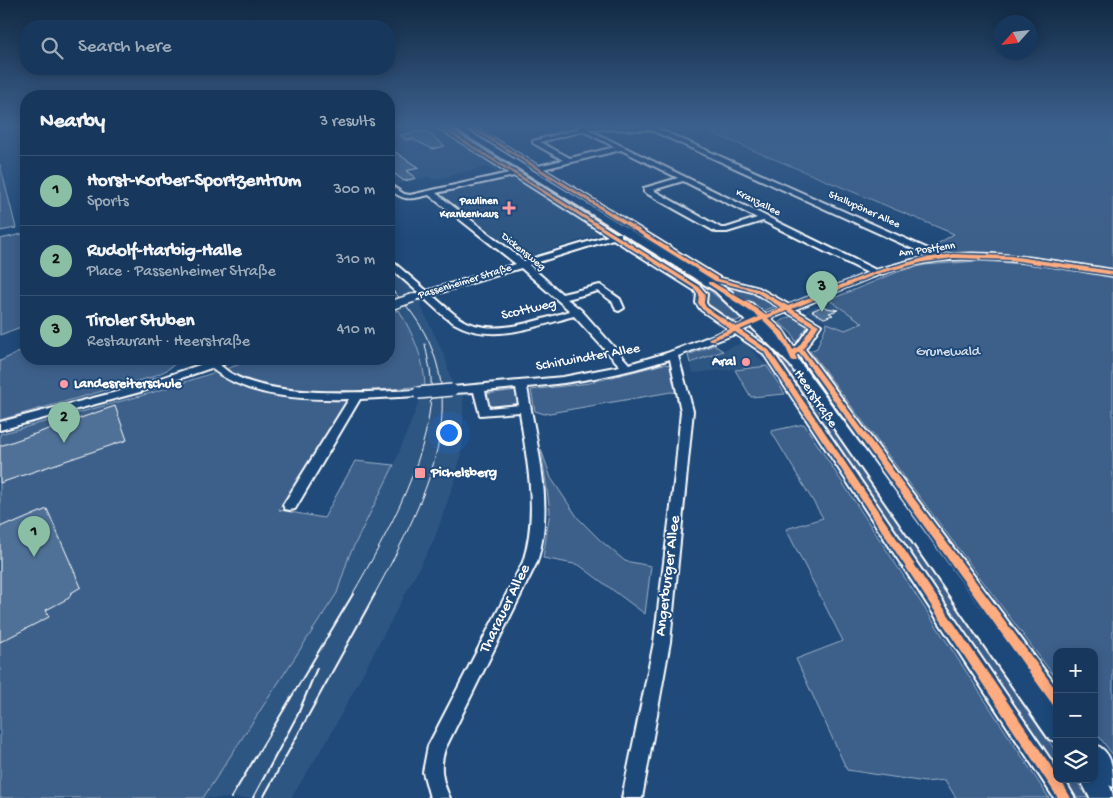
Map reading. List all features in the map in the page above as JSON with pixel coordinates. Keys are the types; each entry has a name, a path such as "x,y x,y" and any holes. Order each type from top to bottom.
{"main road":[{"name":"Heerstraße","path":"515,163 721,291 739,300 796,355 1053,725"},
{"path":"1094,783 1104,798"}],"street":[{"name":"Heerstraße","path":"496,163 513,174 535,184 697,288 702,294 701,303 704,308 763,347 771,356 1065,798"},
{"name":"Heerstraße","path":"530,163 559,184 717,280 750,287 816,325 796,355 1053,696"},
{"path":"538,168 556,163"},
{"name":"Kranzallee","path":"652,163 875,274"},
{"name":"Stallupöner Allee","path":"730,163 941,258"},
{"path":"395,190 405,197 431,193 513,174"},
{"path":"683,178 647,190 719,230 727,230 763,218"},
{"name":"Dickensweg","path":"431,193 562,297 601,335 627,368"},
{"name":"Passenheimer Straße","path":"395,304 627,232"},
{"name":"Am Postfenn","path":"760,320 875,274 910,263 941,258 971,256 1010,258 1113,273"},
{"name":"Scottweg","path":"395,269 422,295 457,321 480,330 514,329 578,312"},
{"path":"562,297 600,288 617,301 619,308"},
{"name":"Schirwindter Allee","path":"214,365 224,375 244,384 296,392 356,397 479,388 579,378 627,368 672,354 760,320"},
{"name":"Angerburger Allee","path":"632,798 662,642 671,575 687,411 675,359 672,354"},
{"path":"0,426 136,390 210,365"},
{"name":"Tharauer Allee","path":"440,798 433,784 431,770 437,746 530,562 536,543 539,500 521,384"},
{"path":"479,388 484,412 525,408"},
{"path":"290,505 356,397"},
{"path":"1098,758 1113,778"}],"shaded area":[{"path":"395,163 489,163 504,173 498,174 486,167 433,180 429,177 395,185"},
{"name":"Paulinen Krankenhaus","path":"510,177 527,185 600,234 527,257 517,255 440,195"},
{"path":"395,273 414,287 415,290 412,291 423,302 420,304 445,357 453,387 463,393 463,442 456,477 434,540 328,739 291,798 203,798 337,593 349,556 394,465 425,386 424,369 418,346 399,310 395,311"},
{"path":"829,300 864,323 845,330 827,323 806,310"},
{"path":"744,342 767,366 693,373 690,363"}],"green space":[{"path":"501,163 508,163 531,178 523,175 551,189 615,231 612,232"},
{"name":"Grunewald","path":"784,163 1113,163 1113,755 1098,735 1098,648 1053,648 1053,675 810,351 817,348 827,323 845,330 863,323 829,300 900,271 925,265 979,261 1027,264 1005,255 936,252 929,249 954,234"},
{"path":"0,164 16,228 0,231"},
{"path":"605,214 719,282 743,287 779,305 763,311 765,313 761,312"},
{"path":"20,234 20,327 0,335 0,239"},
{"path":"630,238 697,280 743,318 732,323 705,305 705,297 624,240"},
{"path":"399,310 417,347 425,386 356,392 279,510 324,518 355,461 394,465 349,556 337,593 203,798 0,798 0,434 151,393 237,365 395,365 395,311"},
{"path":"795,314 809,325 797,344 792,334 779,322"},
{"path":"756,336 774,355 777,354 789,365 810,397 802,398 752,337"},
{"path":"714,345 723,351 690,363 688,355"},
{"name":"Landesreiterschule","path":"20,352 20,365 173,365 152,377 0,420 0,361"},
{"path":"664,364 671,365 677,393 671,392 544,414 535,411 531,390 589,383"},
{"path":"767,366 785,394 751,397 735,370"},
{"path":"517,390 519,405 488,408 485,394"},
{"path":"809,405 817,405 1053,747 1053,770"},
{"path":"804,424 1049,798 956,798 945,780 925,782 847,770 796,659 843,641 786,529 823,518 771,431"},
{"path":"541,449 551,478 578,518 625,561 651,566 645,614 579,565 543,558 550,511"},
{"path":"1062,783 1078,783 1088,798 1071,798"}],"building":[{"path":"395,163 412,163 419,168 406,171 416,178 404,181 395,174"},
{"path":"823,306 838,310 829,313 833,315 824,318 812,311"},
{"path":"115,406 127,440 0,483 0,446"},
{"path":"47,509 81,587 71,593 69,598 46,610 49,617 0,642 0,527"}],"tram line":[{"path":"374,595 413,518 429,478 439,439 442,400 436,361 419,323 395,294"},
{"path":"352,595 380,546 417,463 430,406 431,378 425,344"},
{"path":"231,798 353,594"},
{"path":"263,798 375,594"},
{"path":"253,798 298,714 317,668"}],"cycle path":[{"path":"498,163 697,288 702,294 701,303 704,308 767,351 1065,798"},
{"path":"529,163 717,280 756,290 816,325 801,347 792,354"},
{"path":"711,339 875,273 924,260 954,256 1011,258 1113,273"},
{"path":"710,283 771,323 789,346 794,360"},
{"path":"800,349 1053,696"}],"place":[{"name":"Paulinen Krankenhaus","path":"509,208"},
{"name":"Tiroler Stuben","path":"822,312"},
{"name":"Aral","path":"746,362"},
{"name":"Landesreiterschule","path":"64,384"},
{"name":"Rudolf-Harbig-Halle","path":"64,443"},
{"name":"Pichelsberg","path":"420,473"},
{"name":"Horst-Korber-Sportzentrum","path":"34,557"}]}
